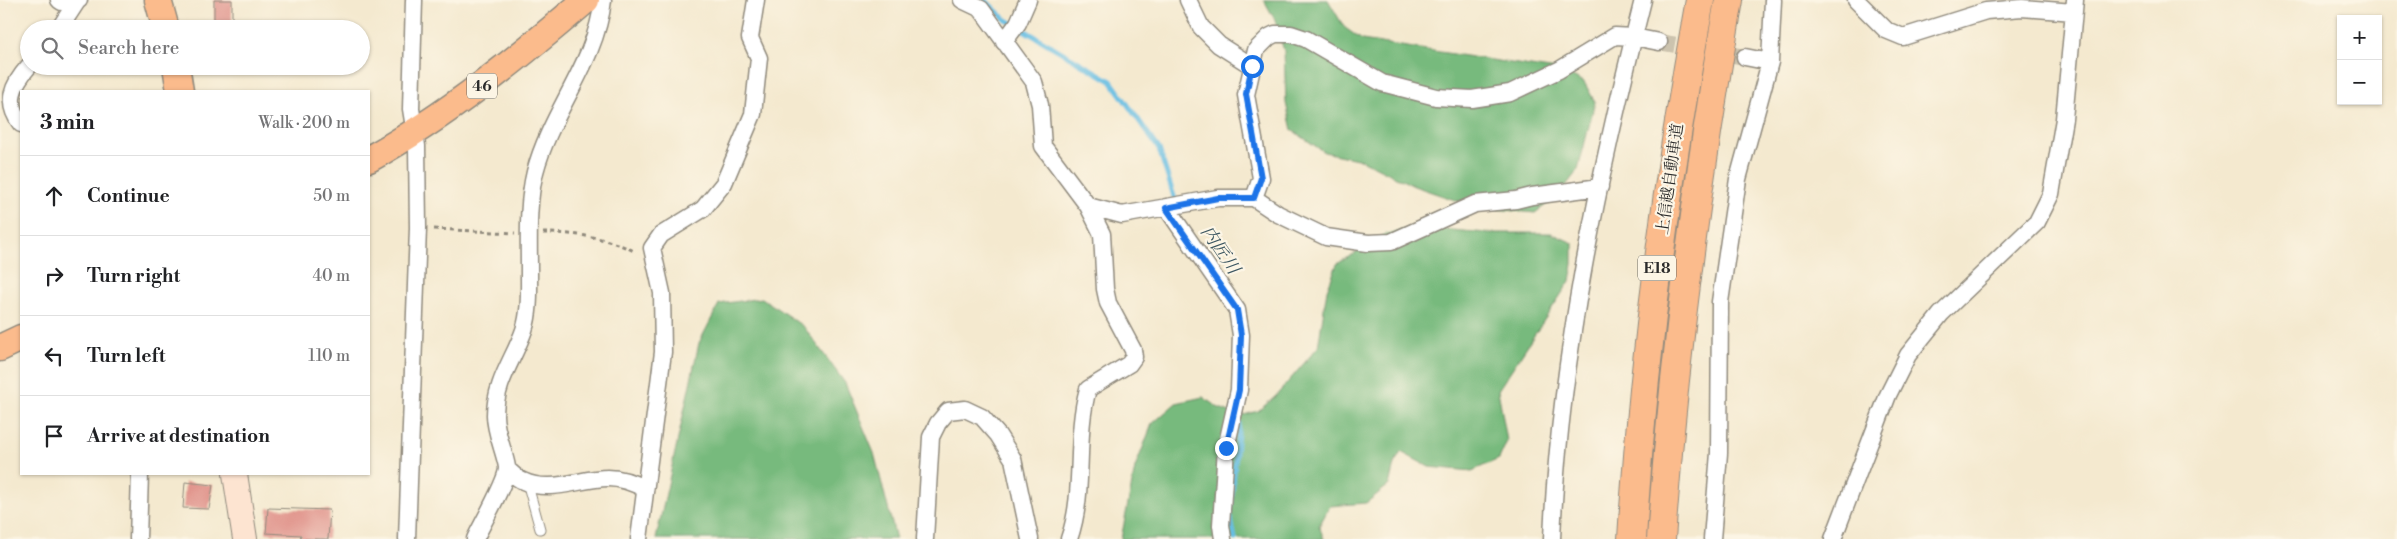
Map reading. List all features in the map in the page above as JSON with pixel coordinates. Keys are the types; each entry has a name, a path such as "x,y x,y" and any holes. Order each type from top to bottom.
{"highway":[{"name":"上信越自動車道","path":"1632,539 1648,338 1680,105 1700,0"},
{"name":"上信越自動車道","path":"1661,539 1678,340 1692,226 1729,0"},
{"path":"1625,539 1634,431 1648,338"}],"main road":[{"path":"158,0 164,20"},
{"name":"46","path":"370,158 414,134 469,96 586,0"},
{"path":"177,75 180,90"},
{"path":"0,348 20,338"}],"street":[{"path":"59,0 79,0"},
{"path":"65,20 79,0"},
{"path":"408,539 418,228 417,146 410,109 414,0"},
{"path":"475,539 507,469 495,416 504,371 524,330 529,302 529,233 535,172 549,135 574,88 594,40 600,22 603,0"},
{"path":"639,539 663,352 662,293 652,248 661,235 703,209 724,183 753,114 759,58 750,38 756,0"},
{"path":"962,0 981,9 1034,82 1040,105 1043,146 1088,206 1102,234 1105,288 1108,303 1133,350 1134,357 1130,364 1088,389 1080,430 1079,474 1074,523 1069,539"},
{"path":"1004,42 1018,23 1028,0"},
{"path":"1188,0 1201,27 1219,45 1252,66"},
{"path":"1552,539 1563,408 1591,224 1643,0"},
{"path":"1712,539 1719,453 1720,302 1738,179 1770,62 1773,0"},
{"path":"1833,539 1888,395 1908,355 1941,314 2037,222 2052,194 2064,120 2075,6 2022,8 1986,12 1903,37 1886,30 1856,0"},
{"path":"1254,198 1261,178 1246,94 1256,50 1269,37 1282,33 1306,39 1382,83 1436,96 1472,98 1510,93 1559,70 1615,36 1634,37 1659,42"},
{"path":"1744,57 1770,62"},
{"path":"20,122 17,118 11,94 15,82 21,75"},
{"path":"1088,206 1122,215 1218,198 1254,198 1278,214 1326,237 1368,243 1391,242 1475,204 1516,200 1600,186"},
{"path":"1166,208 1237,310 1241,335 1239,390 1226,448 1221,525 1223,539"},
{"path":"925,539 932,437 938,423 948,411 964,409 982,417 998,435 1013,458 1030,539"},
{"path":"507,469 527,482 536,485 560,486 609,478 624,480 646,489"},
{"path":"138,539 140,475"},
{"path":"235,475 245,539"}],"lane":[{"path":"527,482 540,528"}],"green space":[{"path":"1264,0 1328,0 1344,27 1362,40 1563,71 1584,82 1595,102 1578,170 1558,196 1535,213 1475,207 1414,186 1362,160 1324,152 1292,130 1286,103 1284,51 1275,20"},
{"path":"1415,227 1487,233 1551,233 1573,243 1573,264 1570,281 1498,390 1507,441 1499,459 1472,471 1429,467 1401,452 1394,464 1389,485 1366,503 1330,506 1319,526 1324,539 1121,539 1135,468 1152,424 1176,403 1203,397 1217,407 1240,416 1258,411 1275,397 1318,347 1327,290 1337,264 1386,234"},
{"path":"762,298 804,327 845,383 874,453 896,539 656,539 699,343 719,304"}],"building":[{"path":"214,0 232,0 232,20 214,20"},
{"path":"185,482 213,485 209,509 183,508"},
{"path":"268,508 330,510 328,539 300,539 301,535 266,533"}],"waterway":[{"name":"内匠川","path":"985,0 1005,19 1111,81 1159,149 1176,203"},
{"name":"内匠川","path":"1235,539 1230,514 1239,423"}],"tunnel":[{"path":"1659,42 1745,57"}],"route":[{"path":"1226,448 1239,390 1241,335 1237,310 1166,208 1218,198 1254,198 1261,178 1246,94 1252,66"}]}
